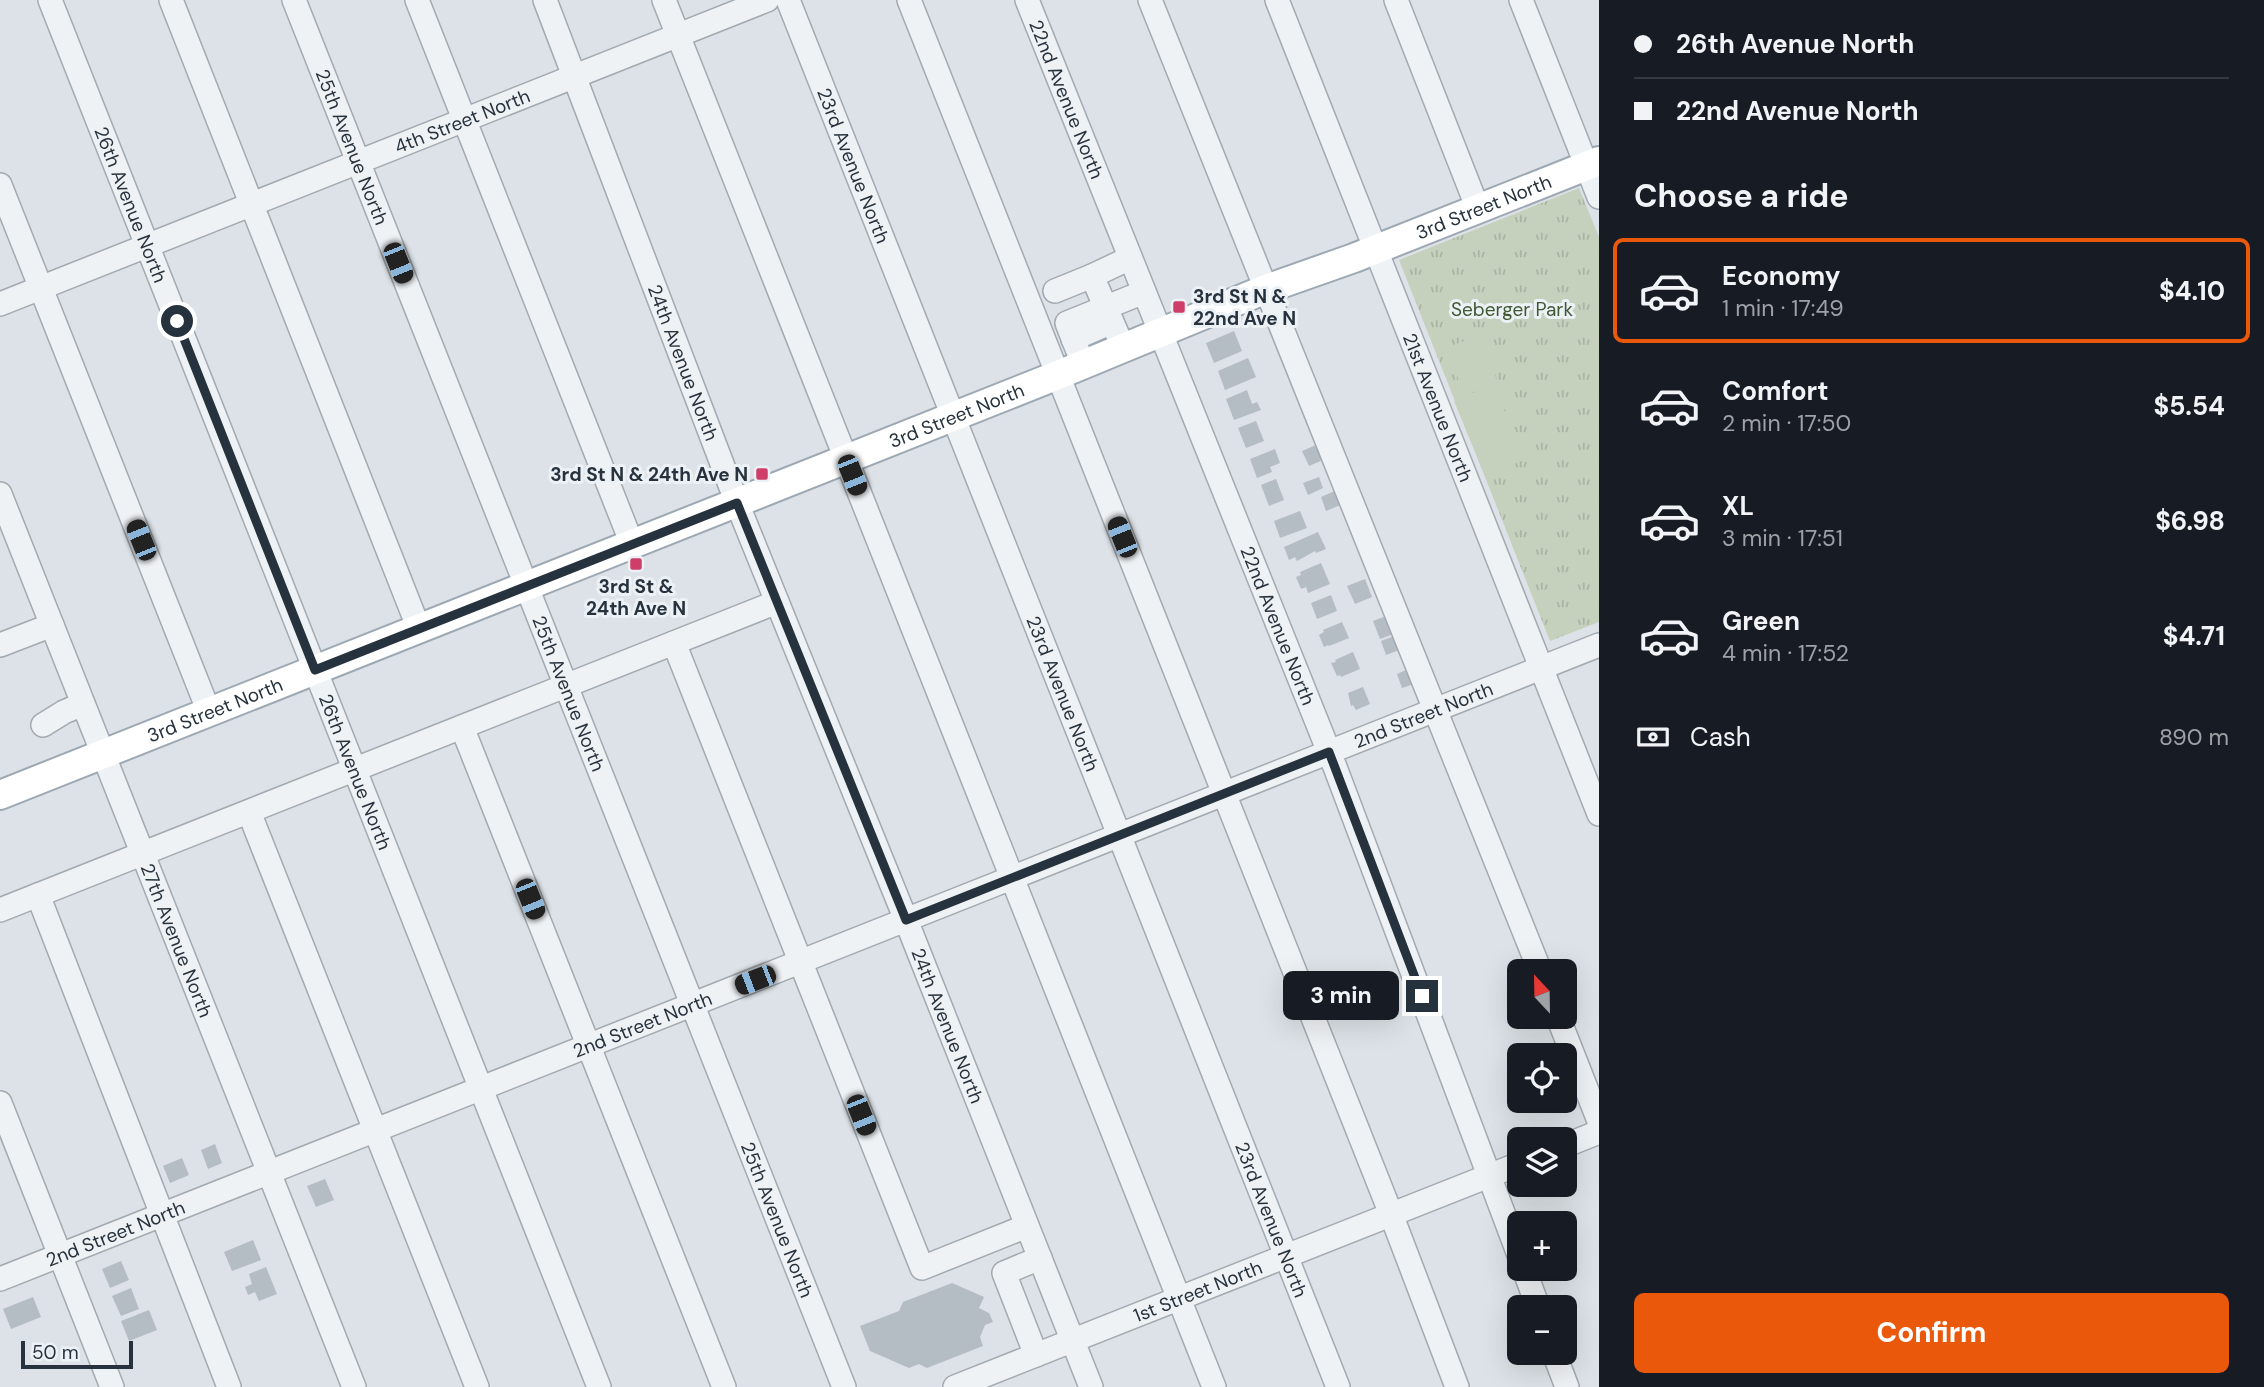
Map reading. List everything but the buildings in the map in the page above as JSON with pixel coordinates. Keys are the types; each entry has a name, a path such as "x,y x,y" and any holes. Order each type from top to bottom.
{"main road":[{"name":"3rd Street North","path":"0,795 953,417 1072,360 1114,326 1160,332 1266,289 1376,250 1593,163"}],"street":[{"name":"26th Avenue North","path":"50,0 599,1387"},
{"path":"171,0 419,629"},
{"name":"25th Avenue North","path":"294,0 844,1387"},
{"path":"416,0 632,544"},
{"name":"24th Avenue North","path":"545,0 737,503 1091,1387"},
{"path":"664,0 1214,1387"},
{"name":"4th Street North","path":"0,304 767,0"},
{"name":"23rd Avenue North","path":"788,0 1338,1387"},
{"path":"909,0 1072,360 1224,794 1457,1387"},
{"name":"22nd Avenue North","path":"1027,0 1329,752 1507,1222"},
{"path":"1150,0 1535,959"},
{"name":"21st Avenue North","path":"1277,0 1599,814"},
{"path":"1396,0 1478,209"},
{"path":"1521,0 1593,163 1599,197"},
{"path":"0,185 209,712"},
{"path":"1055,291 1130,258"},
{"path":"1093,275 1114,326"},
{"path":"1114,326 1144,292"},
{"path":"1072,360 1067,323 1114,326"},
{"name":"27th Avenue North","path":"0,494 354,1387"},
{"path":"0,910 777,602"},
{"path":"0,645 52,625"},
{"path":"674,643 922,1268 1027,1226"},
{"name":"2nd Street North","path":"0,1279 1599,645"},
{"path":"43,725 83,704"},
{"path":"463,727 724,1387"},
{"path":"249,811 477,1387"},
{"path":"38,895 229,1387"},
{"path":"1563,1029 1599,1121"},
{"path":"0,1103 112,1387"},
{"path":"1577,1141 1599,1132"},
{"name":"1st Street North","path":"955,1387 1507,1169"},
{"path":"1036,1355 1004,1273 1040,1258"},
{"path":"1559,1365 1567,1387"}],"green space":[{"name":"Seberger Park","path":"1579,188 1599,237 1599,622 1550,641 1399,260"},
{"path":"1479,335 1497,380 1464,393 1446,348"},
{"path":"1494,384 1524,460 1485,476 1454,401"}],"place":[{"name":"3rd St N & 22nd Ave N","path":"1179,307"},
{"name":"3rd St N & 24th Ave N","path":"762,474"},
{"name":"3rd St & 24th Ave N","path":"636,564"}],"route":[{"path":"177,321 315,670 737,503 906,920 1329,752 1422,996"}]}
